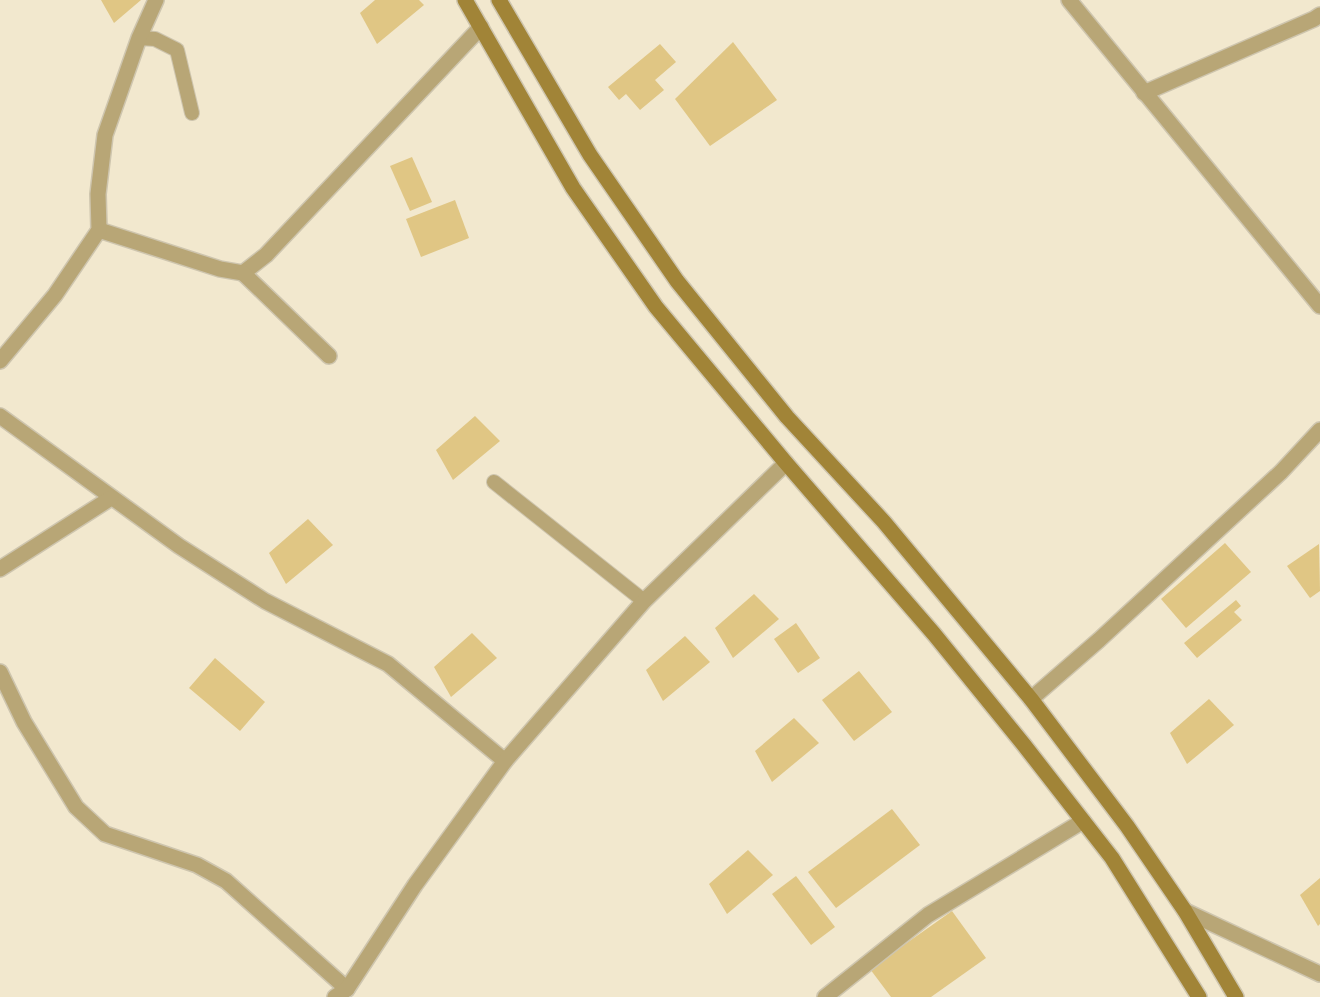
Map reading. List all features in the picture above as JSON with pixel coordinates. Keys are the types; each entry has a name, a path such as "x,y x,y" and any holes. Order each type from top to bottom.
{"main road":[{"path":"465,0 573,188 656,306 786,462 940,641 1083,820 1112,858 1199,997"},
{"path":"499,0 590,155 677,281 787,417 884,522 1031,699 1127,826 1185,911 1236,997"}],"street":[{"path":"0,361 55,295 99,230 98,194 105,134 138,38 156,0"},
{"path":"1069,0 1320,306"},
{"path":"1144,93 1320,15"},
{"path":"243,273 266,255 481,26"},
{"path":"99,230 220,270 243,273 329,356"},
{"path":"0,416 179,546 265,601 388,664 505,760"},
{"path":"1031,699 1099,640 1259,492 1320,430"},
{"path":"0,672 24,722 76,807 105,834 197,865 226,881 341,993 415,884 505,760 644,601 786,462"},
{"path":"0,569 111,498"},
{"path":"825,997 928,914 1083,820"},
{"path":"1185,911 1320,974"}],"lane":[{"path":"138,38 154,39 177,50 192,113"},
{"path":"494,482 644,601"}],"building":[{"path":"101,0 141,0 114,23"},
{"path":"375,0 419,0 424,5 377,44 360,13"},
{"path":"733,42 777,100 710,146 675,99"},
{"path":"660,44 676,62 655,80 664,90 640,110 626,94 619,100 608,87"},
{"path":"412,157 432,202 410,211 390,166"},
{"path":"455,200 469,238 421,257 406,219"},
{"path":"475,416 500,441 453,480 436,450"},
{"path":"308,519 333,545 286,584 269,553"},
{"path":"1225,543 1251,572 1186,628 1161,599"},
{"path":"1319,544 1320,591 1310,598 1287,566"},
{"path":"754,594 779,619 733,658 715,628"},
{"path":"1236,600 1241,606 1234,612 1242,620 1197,658 1184,643"},
{"path":"796,623 820,658 798,673 774,639"},
{"path":"472,633 497,658 451,697 434,667"},
{"path":"685,636 710,662 663,701 646,670"},
{"path":"215,658 265,702 240,731 189,688"},
{"path":"859,671 892,712 854,741 822,700"},
{"path":"1209,699 1234,725 1187,764 1170,733"},
{"path":"794,718 819,743 772,782 755,751"},
{"path":"892,809 920,845 836,908 808,872"},
{"path":"748,850 773,875 727,914 709,884"},
{"path":"796,876 835,927 811,945 772,894"},
{"path":"1320,878 1320,924 1318,926 1300,895"},
{"path":"952,911 986,958 931,997 891,997 870,969"}]}
